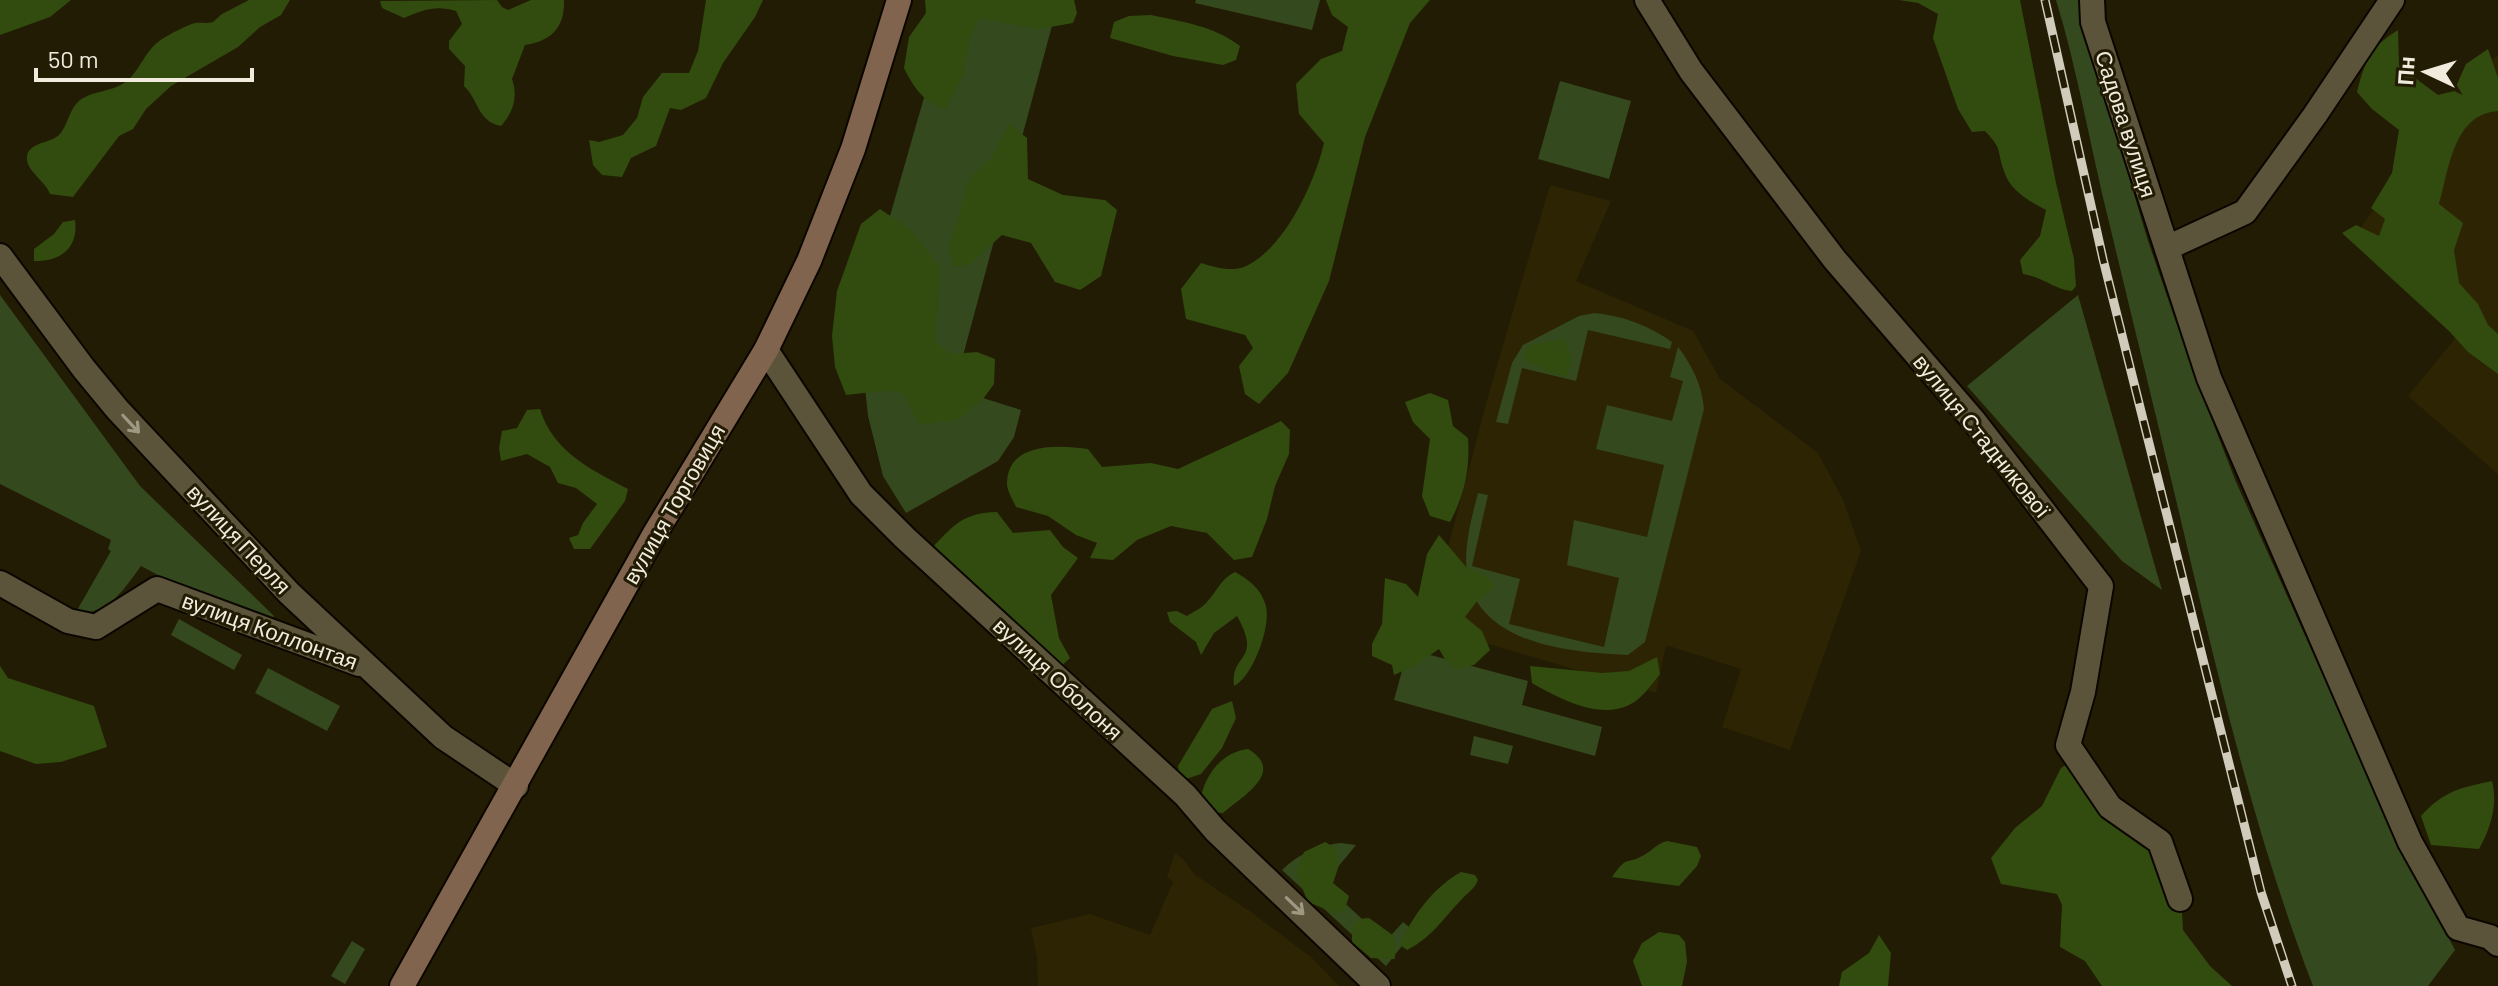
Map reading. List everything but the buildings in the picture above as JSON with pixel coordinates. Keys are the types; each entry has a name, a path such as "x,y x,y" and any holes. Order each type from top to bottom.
{"main road":[{"name":"вулиця Торговиця","path":"402,986 654,535 766,350 809,261 853,149 899,0"}],"street":[{"name":"вулиця Стадникової","path":"1647,0 1691,71 1835,260 1974,421 2101,586 2083,692 2068,745 2110,807 2160,842 2180,899"},
{"name":"Садова вулиця","path":"2092,0 2093,22 2209,378 2410,842 2458,928 2494,940"},
{"path":"2167,248 2245,212 2392,0"},
{"name":"вулиця Перля","path":"0,256 117,409 289,593 443,737 516,786"},
{"name":"вулиця Оболоня","path":"766,350 861,494 1185,795 1215,830 1378,986"},
{"name":"вулиця Коллонтая","path":"0,583 68,621 96,627 157,589 371,669"}],"shaded area":[{"path":"2498,55 2498,474 2408,396 2463,329 2351,241 2439,120 2482,67"},
{"path":"1550,185 1611,201 1576,281 1693,331 1720,379 1818,453 1843,500 1861,551 1790,750 1722,727 1741,669 1666,645 1656,693 1427,626 1489,393"},
{"path":"1175,853 1195,875 1311,957 1339,986 1038,986 1031,928 1090,914 1150,935 1173,882 1167,877"}],"green space":[{"path":"0,0 71,0 50,17 0,35"},
{"path":"249,0 290,0 281,15 260,27 238,47 171,86 146,109 133,129 119,136 73,197 50,194 30,168 28,153 34,146 59,135 77,103 127,81 162,39 195,23 213,22"},
{"path":"497,0 508,10 531,0 564,0 562,18 555,32 525,45 512,79 514,104 501,126 483,115 464,86 465,66 449,49 449,41 462,24 456,11 430,9 404,18 382,8 380,1"},
{"path":"706,0 763,0 723,63 706,98 681,110 670,108 656,146 631,158 622,177 602,175 593,165 589,140 599,142 623,135 637,118 643,97 662,73 689,73 698,51"},
{"path":"925,0 1074,0 1077,13 1073,23 1039,29 979,18 969,41 964,74 946,109 920,94 904,68 909,37 926,13"},
{"path":"952,0 1059,0 954,389 1021,410 1014,437 998,461 906,513 883,476 868,416 862,359 863,310"},
{"path":"1196,0 1320,0 1312,30 1195,3"},
{"path":"1326,0 1430,0 1410,23 1365,137 1329,281 1288,373 1259,404 1245,394 1239,366 1253,348 1245,335 1186,319 1181,289 1201,263 1234,269 1259,258 1285,231 1296,213 1324,143 1299,114 1296,84 1321,59 1342,51 1348,27 1332,15"},
{"path":"1899,0 2020,0 2074,259 2076,286 2072,291 2023,274 2020,260 2040,236 2046,210 2015,190 2007,178 1994,142 1985,131 1972,132 1958,109 1933,38 1938,14 1918,3"},
{"path":"2056,0 2081,0 2084,27 2148,241 2194,374 2236,482 2397,840 2455,950 2428,986 2313,986 2259,827 2229,719"},
{"path":"1151,15 1198,26 1230,39 1240,46 1236,60 1223,65 1173,56 1110,38 1114,22 1129,16"},
{"path":"2398,30 2399,66 2438,95 2454,91 2466,64 2488,49 2498,78 2498,111 2483,114 2462,133 2450,160 2439,204 2463,223 2454,250 2459,283 2478,304 2488,325 2498,334 2498,374 2468,352 2342,233 2356,225 2379,236 2385,219 2371,208 2392,173 2399,130 2372,109 2357,92 2370,56 2381,42"},
{"path":"1560,81 1631,101 1609,179 1538,159"},
{"path":"1009,124 1027,138 1028,179 1063,195 1105,200 1117,210 1101,276 1080,290 1055,282 1031,243 1002,235 970,264 953,267 949,246 970,178 991,158"},
{"path":"880,209 911,230 940,267 935,341 950,354 977,352 995,359 994,384 983,399 957,420 919,425 902,392 846,395 835,367 832,336 837,291 861,224"},
{"path":"75,220 74,238 66,251 52,259 34,261 34,249 54,234 63,222"},
{"path":"0,295 140,486 274,616 262,630 141,566 122,592 106,605 97,610 76,612 111,551 108,549 111,540 0,484"},
{"path":"2078,295 2162,590 2122,561 1967,386"},
{"path":"1594,313 1645,326 1672,342 1670,349 1588,330 1576,381 1522,368 1508,424 1496,422 1512,363 1523,345 1579,316"},
{"path":"1564,339 1572,359 1566,377 1524,359 1527,346"},
{"path":"1678,347 1696,376 1704,409 1645,642 1628,655 1587,652 1542,644 1502,626 1486,613 1469,584 1467,544 1478,493 1488,495 1472,566 1520,579 1509,624 1604,647 1619,578 1567,565 1574,520 1647,537 1664,465 1596,449 1607,405 1672,421 1683,381 1670,377"},
{"path":"1430,393 1448,400 1453,426 1468,438 1465,481 1450,522 1430,516 1422,496 1430,439 1413,422 1405,402"},
{"path":"540,409 554,437 575,458 628,489 625,501 590,549 574,549 569,538 578,535 597,504 576,488 558,483 550,467 527,454 501,461 499,448 502,431 517,428 527,410"},
{"path":"1281,421 1290,430 1289,454 1252,557 1234,560 1207,533 1171,526 1137,540 1113,560 1090,558 1097,543 1076,535 1048,516 1016,507 1007,487 1009,470 1016,460 1037,449 1088,449 1102,467 1151,463 1178,469"},
{"path":"997,512 1013,533 1050,530 1063,547 1078,558 1051,595 1059,638 1070,658 1054,673 950,575 934,546 961,521 977,514"},
{"path":"1439,535 1467,568 1486,576 1495,587 1478,600 1465,617 1482,631 1490,650 1474,665 1456,669 1446,661 1439,649 1394,675 1392,665 1372,656 1372,644 1382,624 1385,578 1406,584 1418,597 1427,554"},
{"path":"1235,572 1257,588 1267,612 1260,649 1248,672 1234,686 1236,667 1244,656 1247,642 1237,616 1214,633 1201,655 1196,642 1170,622 1167,612 1177,611 1187,616 1204,605"},
{"path":"179,619 242,655 234,670 171,635"},
{"path":"1408,649 1528,681 1522,705 1602,727 1595,756 1394,700"},
{"path":"1657,657 1660,674 1638,699 1617,709 1592,709 1532,683 1530,666 1602,673 1629,671"},
{"path":"0,666 8,678 94,706 107,747 61,762 36,764 0,751"},
{"path":"268,668 340,706 327,731 255,693"},
{"path":"1232,701 1236,718 1222,748 1201,774 1180,781 1178,766 1212,709"},
{"path":"1474,736 1513,746 1508,764 1470,755"},
{"path":"1248,749 1263,766 1257,784 1223,813 1207,812 1200,803 1209,775 1230,755"},
{"path":"2067,764 2120,804 2181,895 2183,930 2210,966 2232,986 2102,986 2085,961 2060,947 2062,905 2057,894 2001,884 1991,858 2015,828 2042,806 2061,768"},
{"path":"2492,781 2492,816 2479,849 2431,845 2421,816 2453,792"},
{"path":"1667,841 1697,847 1701,856 1697,866 1679,886 1612,877 1624,863"},
{"path":"1325,842 1336,848 1339,865 1333,883 1349,896 1345,909 1337,914 1308,902 1296,873 1304,852"},
{"path":"1341,843 1356,845 1324,884 1386,941 1403,922 1414,931 1386,966 1282,870 1309,851"},
{"path":"1461,872 1475,875 1478,880 1473,889 1423,940 1407,950 1400,945 1425,903 1442,885"},
{"path":"1369,918 1394,936 1395,959 1371,958 1352,942 1352,927 1359,919"},
{"path":"1659,932 1679,935 1685,942 1687,962 1682,986 1642,986 1633,961 1642,943"},
{"path":"1879,935 1891,953 1888,986 1839,986 1842,972 1869,953"},
{"path":"352,941 365,949 345,984 331,976"}],"railway":[{"path":"2045,0 2103,259 2261,892 2292,986"}]}
